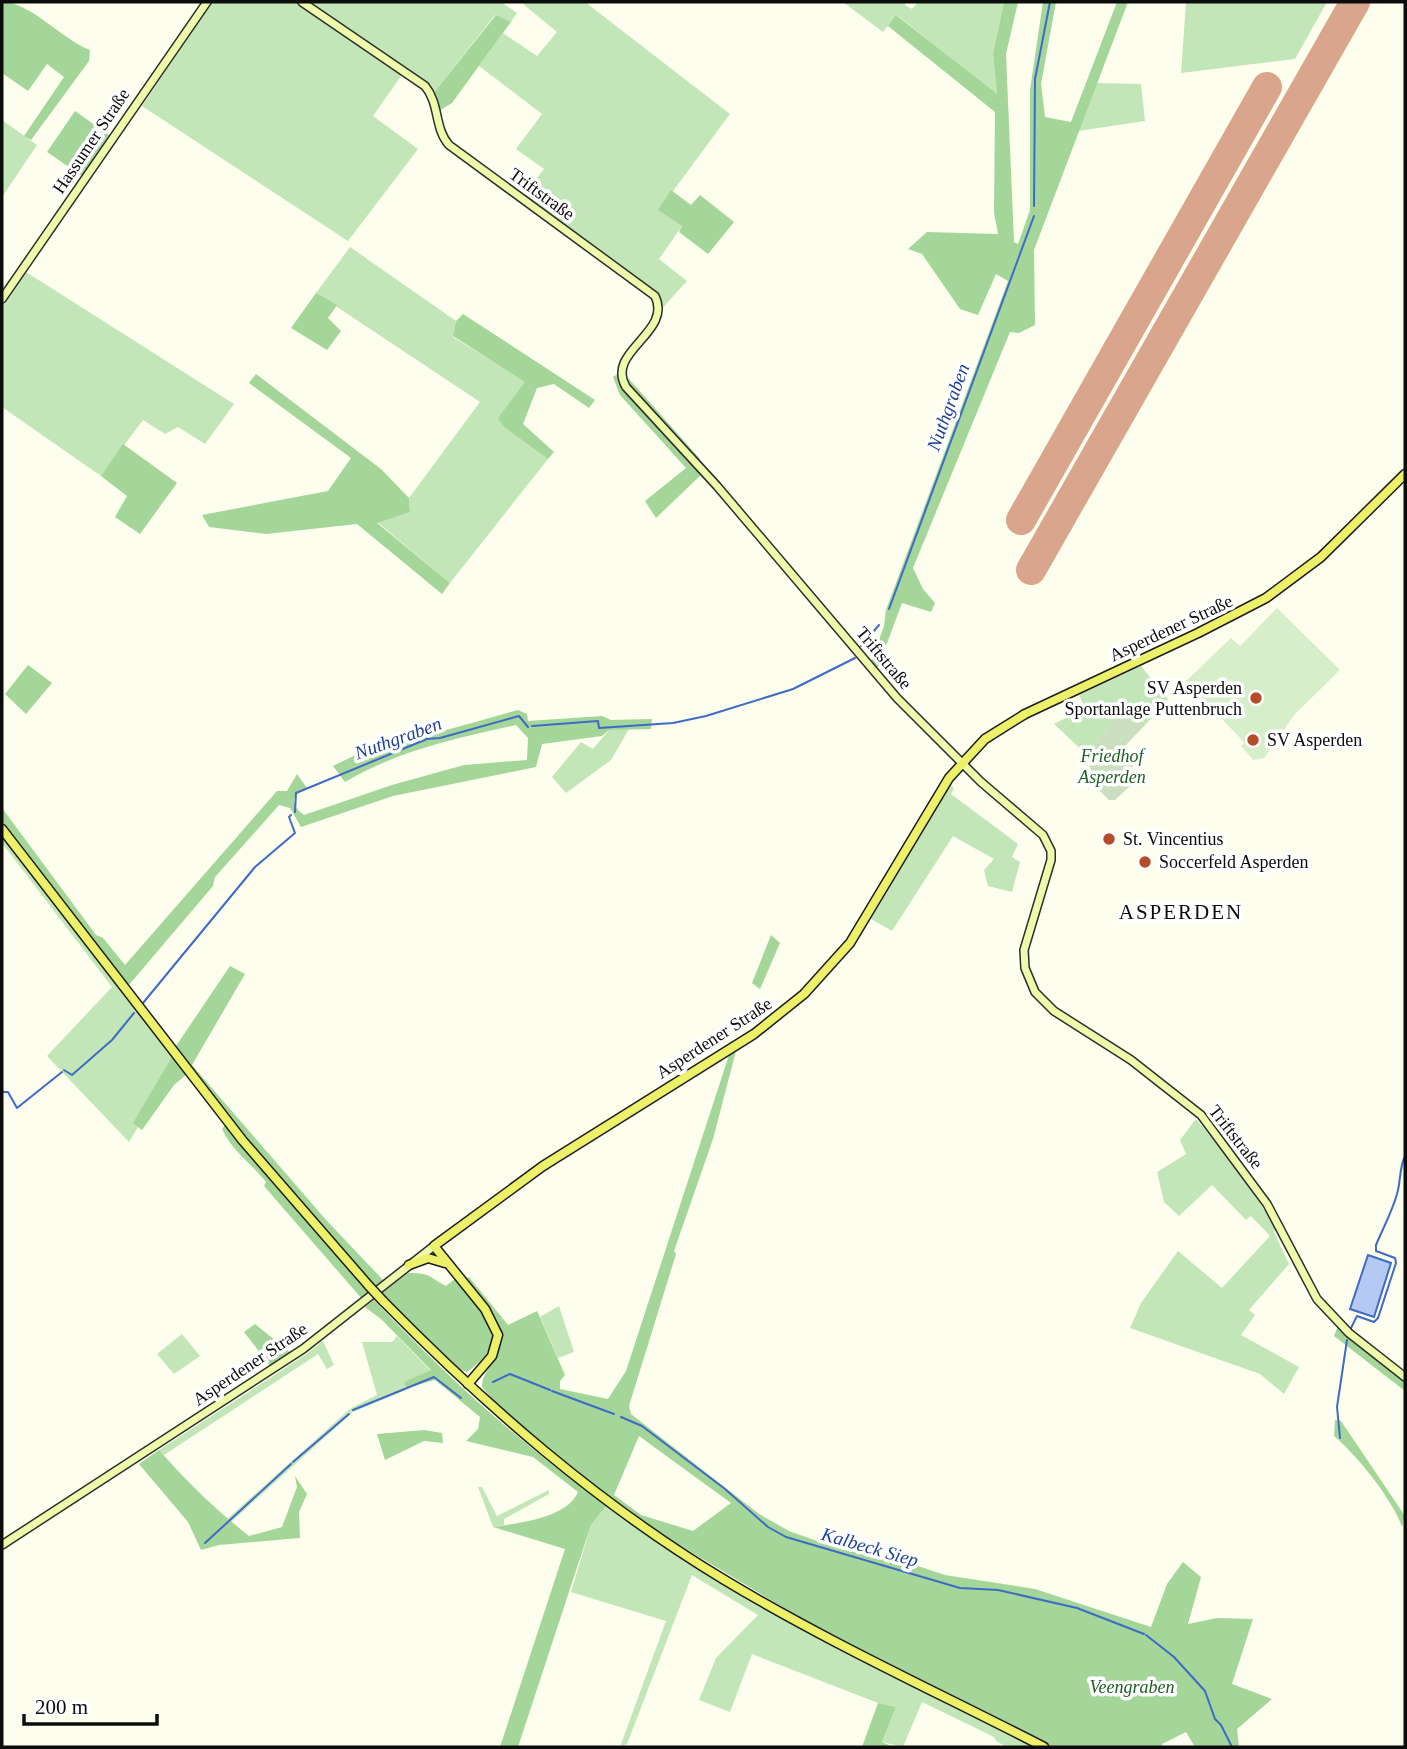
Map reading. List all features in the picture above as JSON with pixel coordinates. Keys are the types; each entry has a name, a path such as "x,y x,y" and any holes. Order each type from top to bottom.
{"main road":[{"name":"Asperdener Straße","path":"434,1246 552,1160 754,1034 802,996 850,943 936,798 962,761 985,739 1010,722 1266,598 1321,557 1405,474"},
{"path":"2,830 243,1141 383,1301 482,1397 610,1503 713,1573 835,1642 1044,1747"},
{"path":"434,1246 485,1309 498,1335 496,1349 468,1384"},
{"path":"409,1265 432,1258 451,1267"},
{"path":"479,1372 482,1397"}],"street":[{"name":"Hassumer Straße","path":"2,299 207,2"},
{"name":"Triftstraße","path":"302,2 425,86 432,94 442,135 449,145 655,296 658,317 623,365 621,376 626,387 717,486 895,696 995,795 1036,827 1051,850 1051,860 1024,950 1026,968 1035,992 1054,1011 1131,1060 1200,1115 1272,1212 1317,1299 1349,1333 1405,1377"},
{"name":"Asperdener Straße","path":"2,1545 303,1349 434,1246"}],"green space":[{"path":"2,2 35,14 90,50 89,61 31,140 24,136 64,77 47,64 28,91 2,73"},
{"path":"212,2 501,2 517,13 511,22 495,15 432,95 404,72 373,116 418,149 348,241 142,106"},
{"path":"585,2 730,114 659,210 682,226 659,259 687,281 659,312 657,301 521,198 544,169 516,149 542,114 479,66 503,33 537,56 557,32 523,4"},
{"path":"843,2 906,2 905,5 912,9 918,2 1004,2 993,53 997,95 897,15 883,32"},
{"path":"1004,2 1018,2 1006,54 1014,242 1018,244 1030,210 1030,90 1043,2 1056,2 1041,84 1045,117 1071,122 1117,2 1128,2 1034,250 1035,325 1019,333 1010,332 913,568 923,589 935,603 931,612 902,603 877,670 871,662 884,626 886,610 1008,281 996,274 978,315 960,309 922,254 908,249 927,232 998,234 994,213 995,112 888,26 896,15 997,94 993,53"},
{"path":"1186,2 1327,2 1295,59 1181,73"},
{"path":"496,15 511,22 452,103 437,112 432,95"},
{"path":"1097,83 1141,84 1145,121 1078,131"},
{"path":"75,111 109,135 82,176 47,152"},
{"path":"2,120 37,145 2,197"},
{"path":"671,190 691,205 700,195 734,222 708,254 679,232 682,226 658,210"},
{"path":"350,247 456,321 453,337 526,382 505,428 548,459 450,583 377,522 410,512 409,498 480,402 316,293"},
{"path":"26,272 234,404 205,444 178,427 165,434 143,420 101,476 2,407 2,307"},
{"path":"316,293 337,305 328,318 341,331 327,350 291,328"},
{"path":"463,314 595,400 589,408 554,384 537,388 523,424 554,452 548,459 505,428 498,418 525,382 453,336 456,321"},
{"path":"622,371 700,459 696,463 704,472 656,518 645,501 686,468 620,395 613,377"},
{"path":"256,374 381,469 409,498 410,512 377,523 450,583 442,594 357,524 266,534 209,527 202,515 328,491 351,458 249,383"},
{"path":"123,444 177,483 140,534 115,517 127,496 101,476"},
{"name":"SV Asperden Sportanlage Puttenbruch","path":"1277,608 1340,670 1295,714 1264,758 1253,760 1241,746 1244,743 1241,739 1186,681 1231,638 1240,646"},
{"path":"28,665 52,683 26,714 5,694"},
{"path":"1141,666 1168,699 1146,724 1125,707 1086,754 1054,724 1085,708 1079,695"},
{"name":"Friedhof Asperden","path":"1125,707 1146,724 1124,747 1133,761 1131,785 1115,800 1109,800 1096,787 1086,754"},
{"path":"518,710 527,714 528,721 602,716 611,720 652,719 651,729 609,730 602,736 542,744 536,767 393,796 301,827 290,808 279,805 215,877 213,886 128,986 2,826 2,808 96,935 103,938 125,965 277,791 287,791 297,774 307,788 296,793 294,803 304,815 392,785 464,765 527,760 528,738 516,725 406,754 345,782 333,766 378,744 427,729 432,734"},
{"path":"629,729 611,760 566,793 552,777 581,742 593,749 609,730"},
{"path":"950,785 954,788 951,794 1018,844 1012,857 1020,862 1012,892 988,886 984,870 994,859 953,836 892,931 871,919"},
{"path":"2,836 173,1055 134,1123 138,1127 129,1142 47,1056 112,987 2,843"},
{"path":"771,935 780,943 760,989 752,983"},
{"path":"230,966 245,974 192,1065 327,1221 384,1281 377,1288 265,1163 176,1046"},
{"name":"Veengraben","path":"736,1051 713,1139 674,1251 676,1254 629,1406 631,1414 759,1514 789,1531 820,1542 848,1545 945,1575 1035,1589 1151,1627 1167,1584 1183,1562 1201,1577 1188,1624 1217,1618 1253,1619 1232,1684 1272,1699 1237,1729 1239,1747 1195,1747 1186,1732 1162,1744 1163,1747 1051,1747 814,1626 643,1523 566,1465 500,1408 482,1387 485,1375 496,1357 500,1335 493,1315 464,1279 469,1277 508,1325 537,1311 565,1375 560,1381 560,1389 608,1399 626,1371 729,1055","holes":["639,1436 731,1503 693,1531 641,1515 614,1495"]},
{"path":"173,1055 187,1074 174,1085 142,1130 133,1123"},
{"path":"1196,1119 1226,1155 1277,1228 1274,1232 1289,1264 1249,1310 1255,1315 1241,1335 1299,1367 1284,1394 1260,1374 1130,1328 1141,1303 1178,1251 1222,1288 1270,1236 1251,1216 1246,1220 1212,1185 1179,1216 1164,1202 1157,1172 1186,1154 1180,1140"},
{"path":"226,1124 369,1294 362,1299 264,1186 266,1182 226,1137 222,1129"},
{"path":"408,1273 426,1275 446,1286 456,1278 486,1314 493,1336 490,1348 467,1372 437,1350 382,1293"},
{"path":"374,1300 485,1408 545,1459 607,1505 591,1525 518,1747 500,1747 565,1549 493,1527 541,1518 564,1508 578,1492 533,1457 466,1441 478,1429 480,1417 435,1380 406,1388 404,1382 431,1370 381,1319 365,1307"},
{"path":"559,1306 574,1352 558,1358 540,1317"},
{"path":"255,1324 292,1354 271,1367 244,1332"},
{"path":"1338,1326 1405,1381 1405,1391 1334,1336"},
{"path":"182,1334 200,1356 174,1374 157,1354"},
{"path":"397,1336 431,1371 405,1382 405,1390 353,1412 230,1523 226,1520 351,1408 377,1395 362,1342 392,1342"},
{"path":"323,1341 334,1365 327,1369 318,1354 164,1455 159,1450 305,1355"},
{"path":"1335,1420 1341,1421 1405,1516 1402,1527 1391,1504 1373,1478 1334,1436"},
{"path":"424,1430 442,1433 443,1443 424,1441 385,1460 377,1434"},
{"path":"159,1450 202,1495 249,1536 282,1527 297,1487 295,1476 307,1494 299,1512 300,1538 219,1545 201,1550 188,1522 139,1464"},
{"path":"478,1487 482,1487 497,1516 549,1490 549,1494 504,1519 504,1525 493,1527"},
{"path":"607,1505 689,1563 776,1615 1034,1747 1007,1747 994,1737 922,1702 903,1747 882,1742 896,1707 878,1703 752,1654 730,1712 699,1700 716,1658 758,1615 692,1575 627,1744 620,1747 666,1621 571,1592 591,1525"},
{"path":"878,1703 896,1707 882,1742 893,1747 862,1747"}],"water":[{"path":"1368,1255 1391,1263 1374,1317 1350,1309"}],"waterway":[{"name":"Nuthgraben","path":"1034,206 1035,79 1050,2"},
{"name":"Nuthgraben","path":"889,609 1034,216"},
{"name":"Nuthgraben","path":"861,646 879,625"},
{"name":"Nuthgraben","path":"532,726 598,721 599,728 673,723 706,716 793,689 855,658"},
{"name":"Nuthgraben","path":"295,812 296,793 427,739 440,738 519,716 528,727"},
{"name":"Nuthgraben","path":"143,1003 255,867 295,833 289,817 291,815"},
{"name":"Nuthgraben","path":"64,1070 72,1075 112,1040 134,1013"},
{"name":"Nuthgraben","path":"2,1092 8,1092 17,1108 62,1072"},
{"path":"1351,1328 1357,1316 1374,1322 1378,1318 1396,1263 1395,1258 1376,1251 1376,1245 1395,1201 1405,1156"},
{"path":"1340,1438 1337,1407 1347,1340"},
{"name":"Kalbeck Siep","path":"493,1382 510,1374 550,1390"},
{"name":"Kalbeck Siep","path":"353,1410 434,1377 461,1398"},
{"name":"Kalbeck Siep","path":"552,1391 614,1414"},
{"name":"Kalbeck Siep","path":"293,1462 349,1414"},
{"name":"Kalbeck Siep","path":"621,1417 642,1426 725,1489 768,1527 786,1537 960,1588 998,1590 1077,1608 1144,1634"},
{"name":"Kalbeck Siep","path":"205,1543 291,1464"},
{"name":"Kalbeck Siep","path":"1146,1635 1174,1657 1205,1691 1215,1719 1232,1747"}],"runway":[{"path":"1031,570 1355,2"},
{"path":"1021,520 1267,87"}],"place":[{"name":"SV Asperden Sportanlage Puttenbruch","path":"1256,698"},
{"name":"SV Asperden","path":"1253,740"},
{"name":"St. Vincentius","path":"1109,839"},
{"name":"Soccerfeld Asperden","path":"1145,862"}],"district":[{"name":"ASPERDEN","path":"1181,912"}]}
